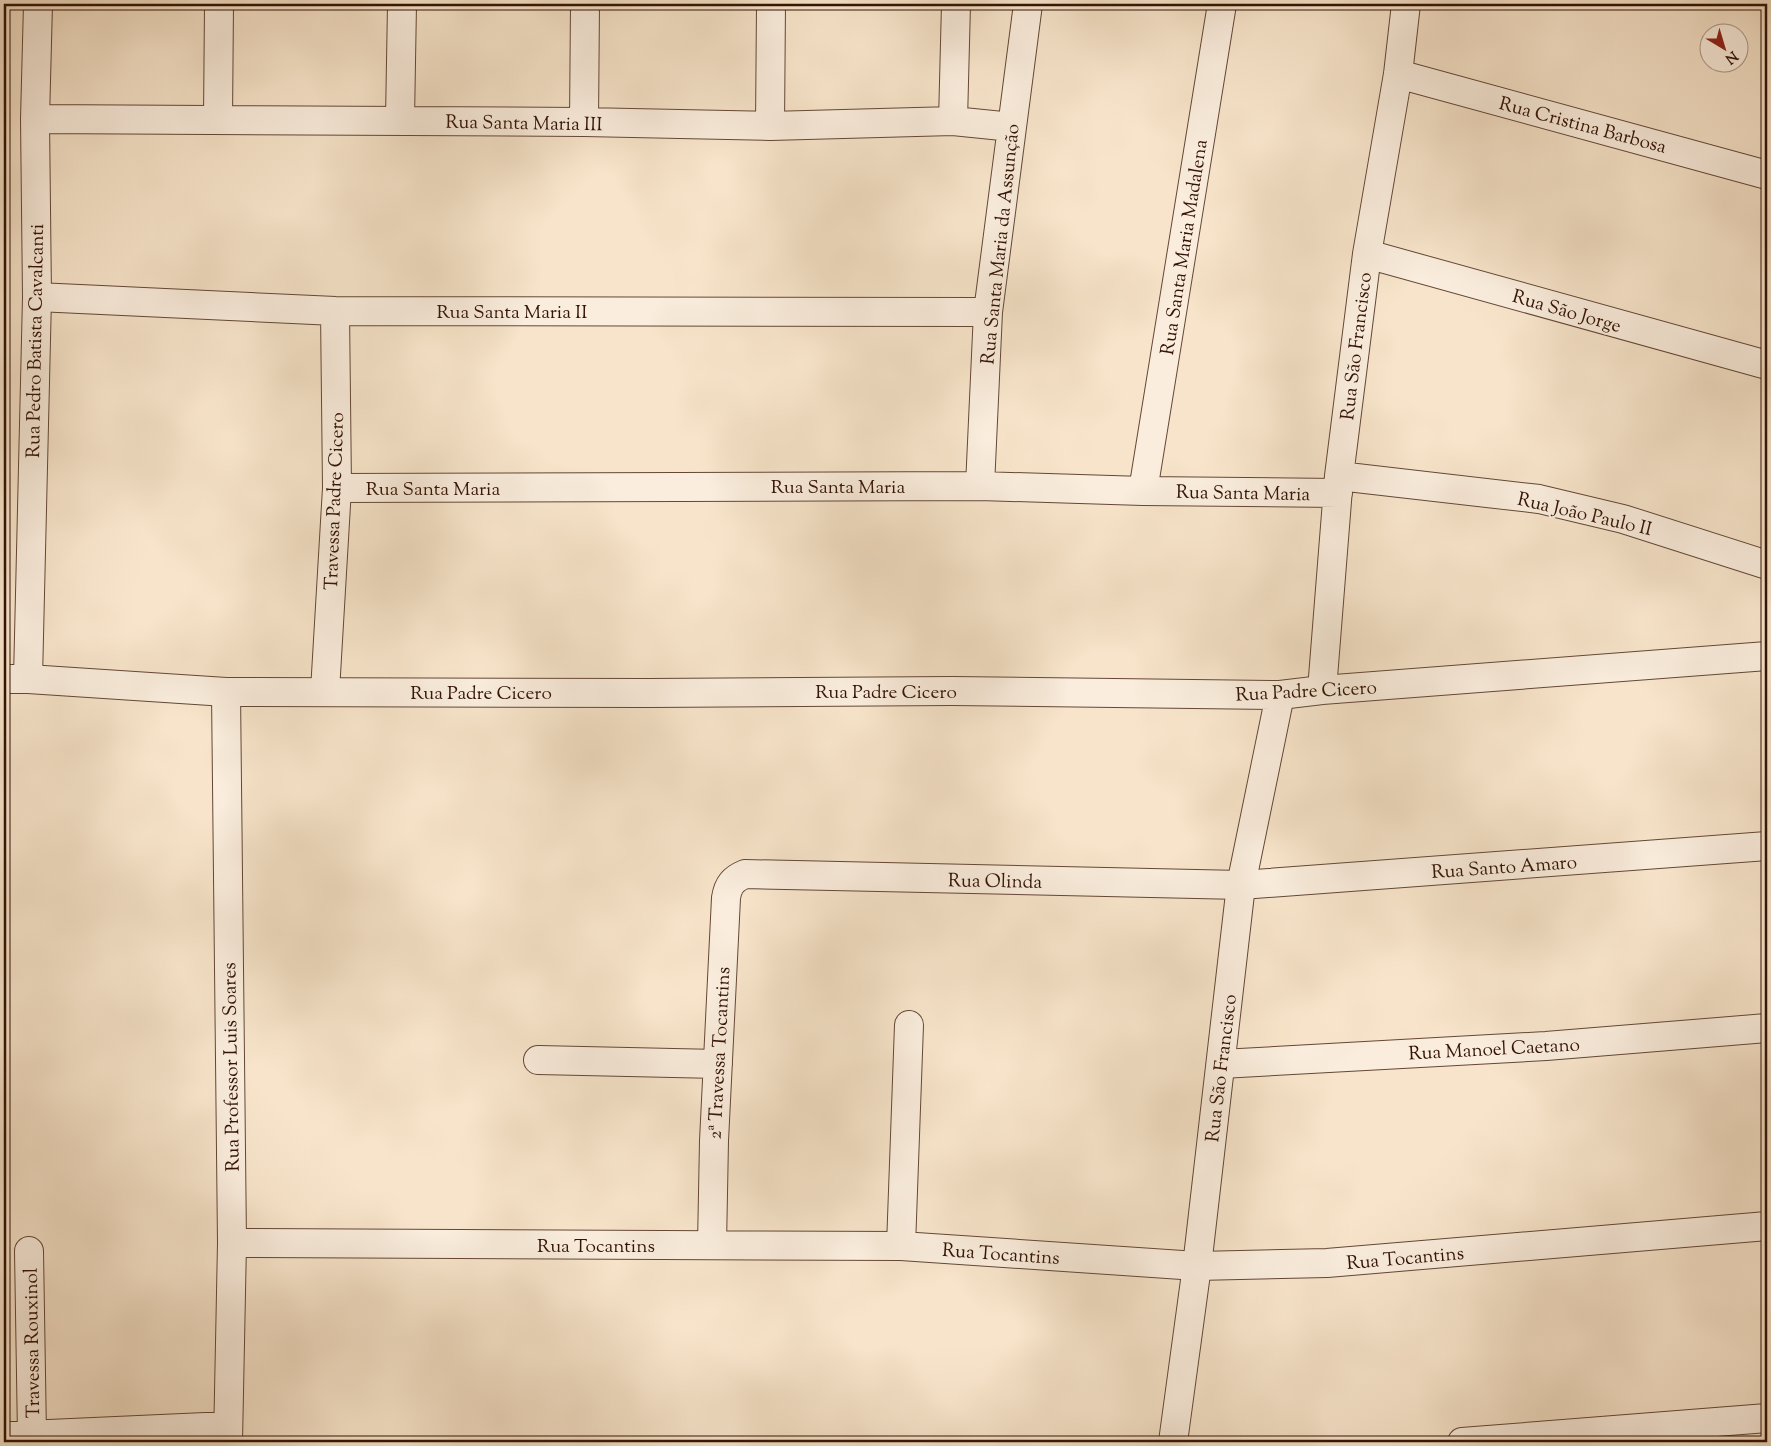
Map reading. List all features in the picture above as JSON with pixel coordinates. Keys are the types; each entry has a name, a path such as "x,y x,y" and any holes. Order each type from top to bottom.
{"street":[{"name":"Rua Pedro Batista Cavalcanti","path":"16,679 37,297 36,119 38,4"},
{"path":"218,120 219,4"},
{"path":"400,120 402,4"},
{"path":"584,122 585,4"},
{"path":"770,126 771,4"},
{"path":"953,121 956,4"},
{"name":"Rua Santa Maria da Assunção","path":"980,486 988,312 1028,4"},
{"name":"Rua Santa Maria Madalena","path":"1143,491 1222,4"},
{"name":"Rua São Francisco","path":"1322,690 1339,484 1367,254 1398,74 1406,4"},
{"name":"Rua Cristina Barbosa","path":"1398,74 1767,175"},
{"name":"Rua Santa Maria III","path":"36,119 400,120 770,126 953,121 1012,127"},
{"name":"Rua São Jorge","path":"1367,254 1767,365"},
{"name":"Rua Santa Maria II","path":"37,297 335,311 988,312"},
{"name":"Travessa Padre Cicero","path":"325,691 337,488 335,311"},
{"name":"Rua Santa Maria","path":"337,488 980,486 1143,491 1339,484"},
{"name":"Rua João Paulo II","path":"1339,484 1539,498 1623,519 1767,565"},
{"name":"Rua Padre Cicero","path":"16,679 226,692 649,693 952,691 1280,695 1322,690 1767,656"},
{"name":"Rua Professor Luis Soares","path":"226,692 232,1243 228,1434"},
{"name":"Rua São Francisco","path":"1173,1442 1197,1266 1241,885 1280,695"},
{"name":"Rua Santo Amaro","path":"1241,885 1767,846"},
{"name":"Rua Olinda","path":"749,874 1241,885"},
{"name":"2ª Travessa Tocantins","path":"712,1245 714,1141 726,898 727,890 734,880 749,874"},
{"path":"901,1246 909,1025"},
{"name":"Rua Manoel Caetano","path":"1221,1064 1546,1046 1767,1028"},
{"path":"538,1060 718,1064"},
{"name":"Rua Tocantins","path":"232,1243 901,1246 1197,1266 1327,1263 1767,1226"},
{"name":"Travessa Rouxinol","path":"29,1251 32,1436"},
{"path":"1462,1442 1767,1418"},
{"name":"Travessa Rouxinol","path":"4,1436 228,1434"}]}
